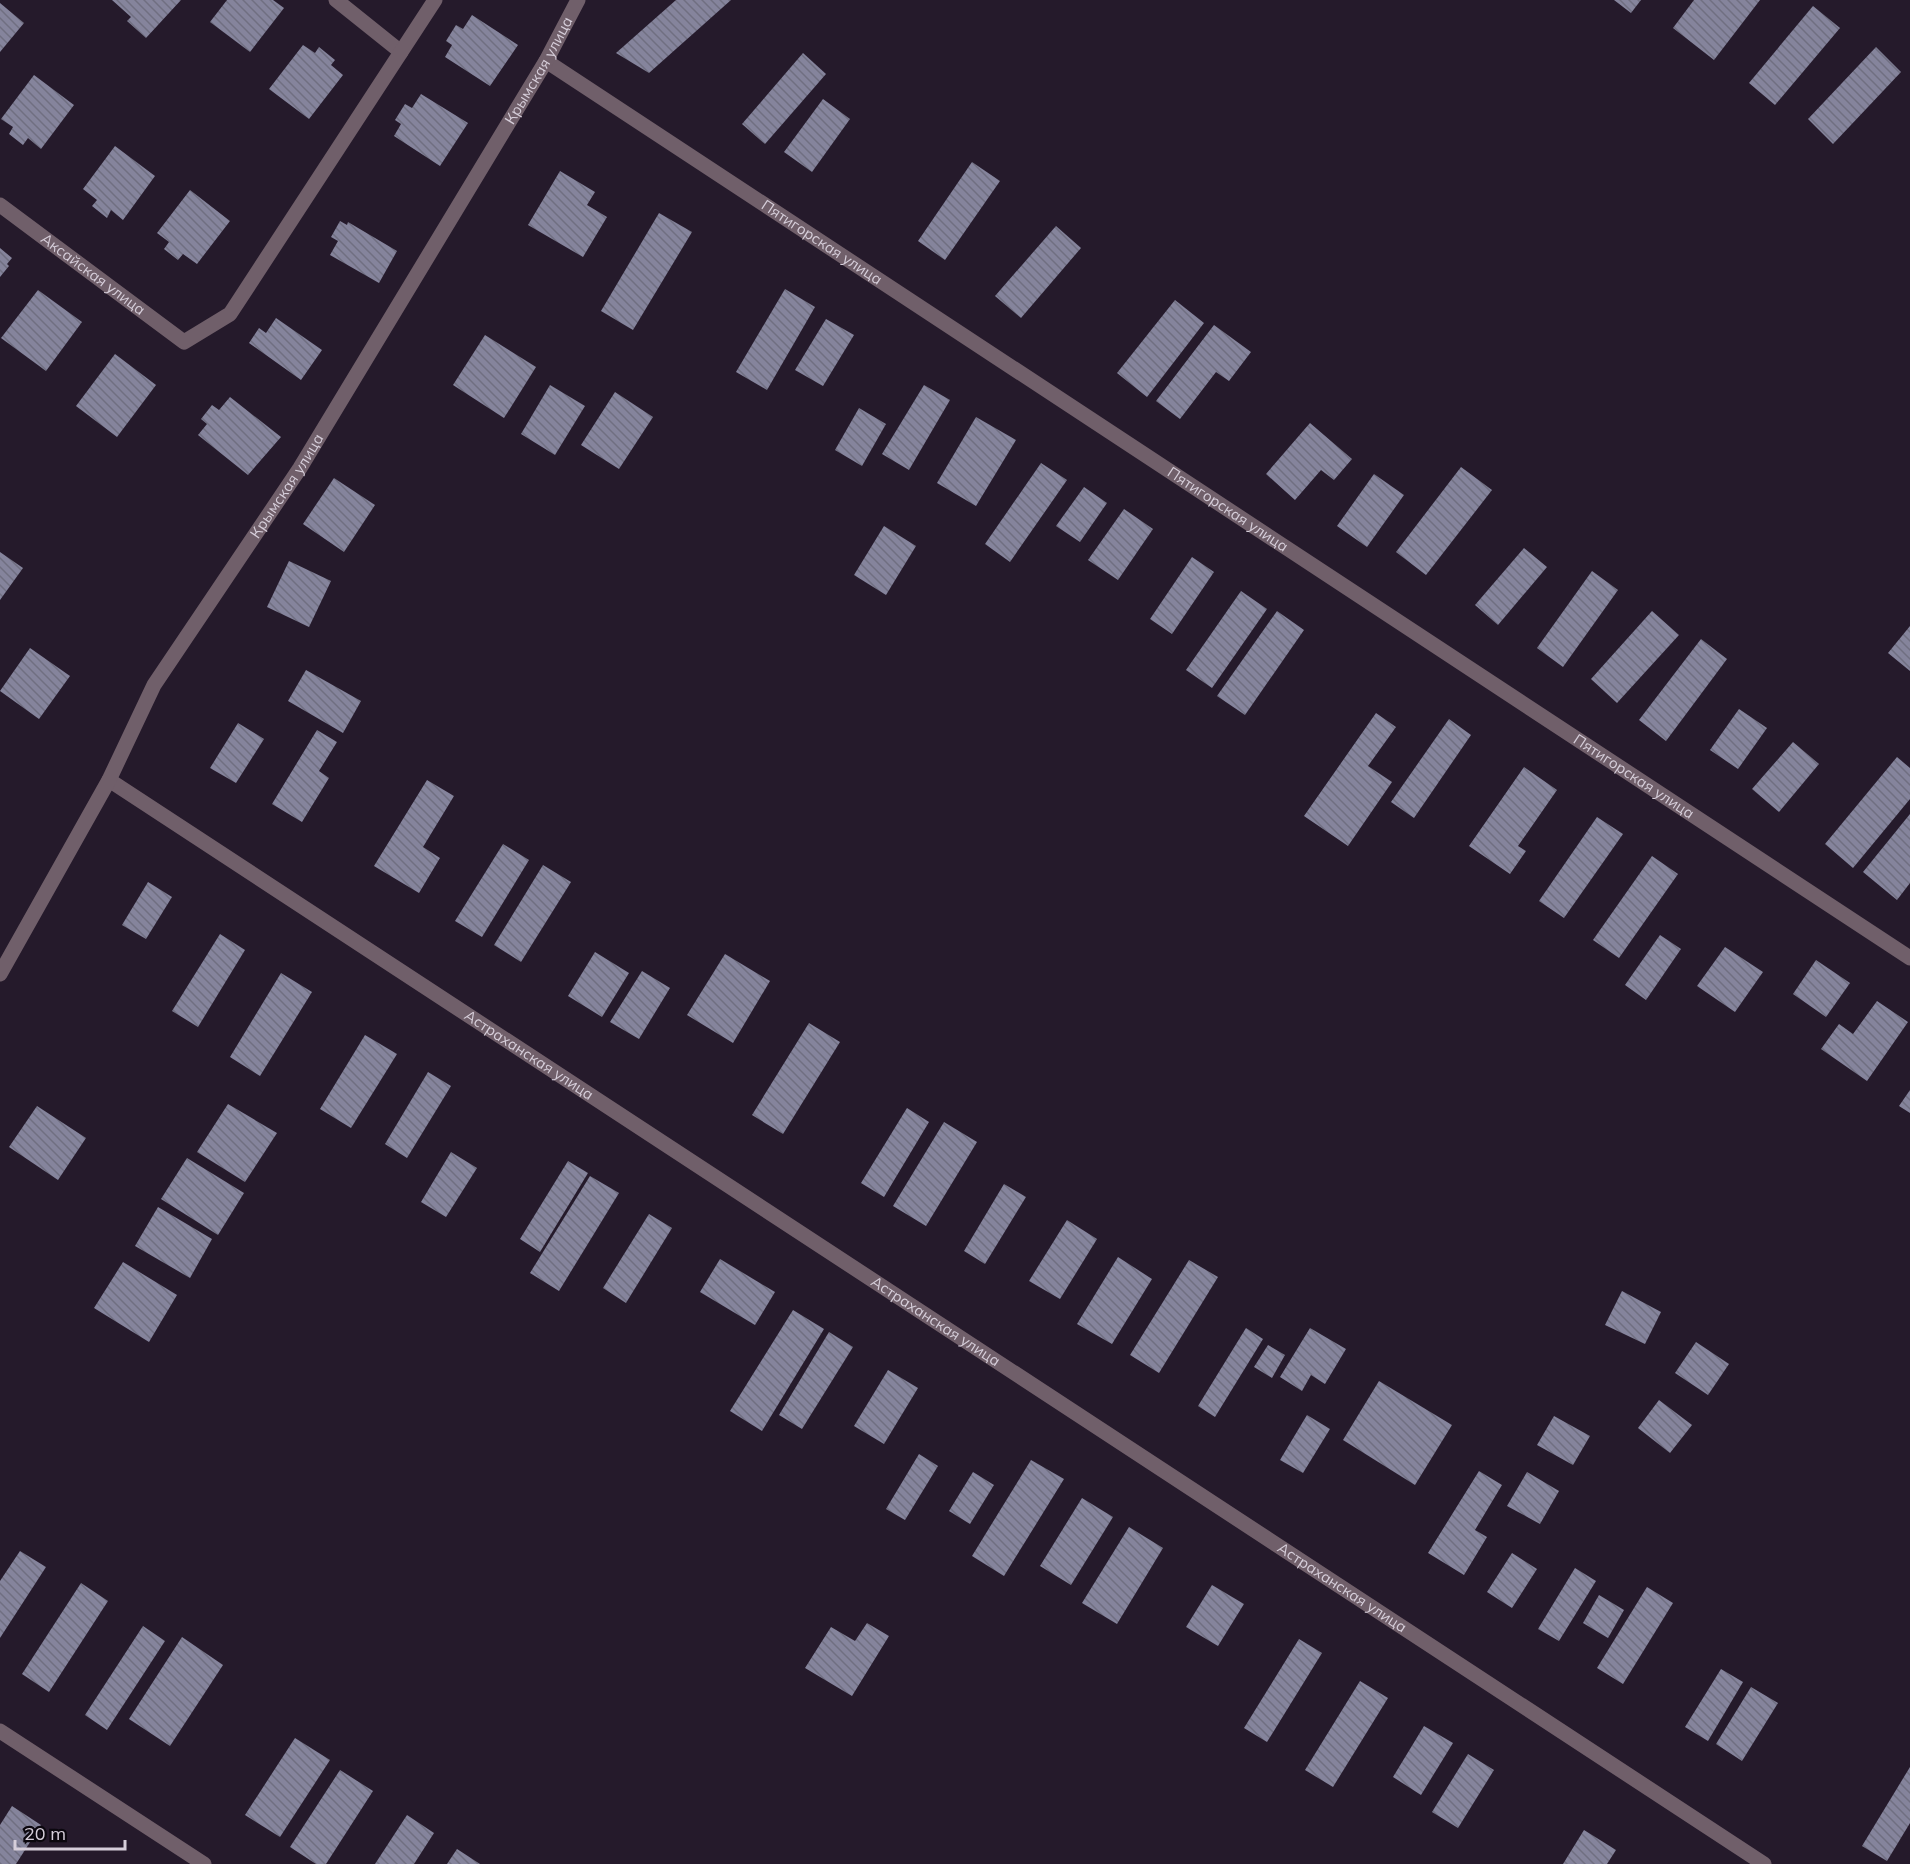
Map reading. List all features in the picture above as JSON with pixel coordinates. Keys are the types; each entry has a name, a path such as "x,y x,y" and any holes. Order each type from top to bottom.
{"street":[{"path":"336,0 401,52 435,0"},
{"name":"Крымская улица","path":"0,974 109,780 154,685 300,468 546,61 578,0"},
{"name":"Аксайская улица","path":"0,205 184,342 230,314 401,52"},
{"name":"Пятигорская улица","path":"546,61 1910,958"},
{"name":"Астраханская улица","path":"109,780 1764,1864"},
{"path":"0,1731 204,1864"}],"building":[{"path":"112,0 181,0 146,38 127,21 131,17"},
{"path":"227,0 273,0 284,8 250,52 210,22"},
{"path":"676,0 731,0 649,73 616,53"},
{"path":"1614,0 1641,0 1631,13"},
{"path":"1694,0 1760,0 1714,60 1673,28"},
{"path":"0,3 24,23 0,52"},
{"path":"1813,6 1840,28 1775,105 1749,83"},
{"path":"472,15 518,45 490,86 445,57 452,45 446,41 456,25 463,29"},
{"path":"303,45 315,53 319,47 335,60 331,65 343,75 309,119 269,89"},
{"path":"1876,47 1901,72 1833,144 1808,119"},
{"path":"803,53 826,74 765,144 742,124"},
{"path":"34,75 74,105 41,149 28,138 23,145 9,134 13,127 1,119"},
{"path":"421,94 468,123 440,166 394,136 401,124 395,120 405,104 412,108"},
{"path":"823,99 850,119 812,172 784,152"},
{"path":"115,146 155,176 123,220 111,210 107,218 92,206 97,200 83,189"},
{"path":"972,162 1000,181 945,260 918,241"},
{"path":"560,171 595,192 587,205 607,217 583,257 528,225"},
{"path":"190,190 230,221 197,264 183,254 178,260 164,249 169,242 157,233"},
{"path":"659,213 692,232 633,330 601,311"},
{"path":"340,221 347,225 348,222 397,251 379,283 330,255 338,241 331,237"},
{"path":"1056,226 1081,248 1021,318 995,296"},
{"path":"0,248 12,258 0,277"},
{"path":"785,289 815,307 767,390 736,372"},
{"path":"38,290 82,322 46,371 1,338"},
{"path":"1175,300 1204,323 1147,397 1117,373"},
{"path":"276,318 322,350 301,380 249,343 259,328 266,333"},
{"path":"826,319 854,335 823,386 795,370"},
{"path":"1214,325 1251,352 1229,381 1216,372 1180,419 1156,401"},
{"path":"485,335 536,367 504,418 453,385"},
{"path":"115,354 156,385 117,437 76,406"},
{"path":"550,385 585,406 555,455 521,434"},
{"path":"924,385 950,400 909,470 882,454"},
{"path":"615,392 653,417 619,469 581,445"},
{"path":"230,397 281,437 248,475 198,435 207,424 201,419 212,405 219,410"},
{"path":"859,408 886,424 862,466 835,450"},
{"path":"976,417 1016,440 976,506 937,483"},
{"path":"1310,423 1352,459 1334,480 1321,470 1295,500 1266,474"},
{"path":"1041,463 1067,480 1010,562 985,544"},
{"path":"1461,467 1492,490 1426,575 1396,552"},
{"path":"1374,474 1404,495 1367,547 1337,526"},
{"path":"334,478 375,505 344,552 303,524"},
{"path":"1084,487 1107,503 1080,542 1056,526"},
{"path":"1124,509 1153,529 1118,580 1088,560"},
{"path":"884,526 916,546 886,595 854,575"},
{"path":"1524,548 1547,567 1498,625 1475,605"},
{"path":"0,552 23,568 0,600"},
{"path":"1192,557 1214,572 1172,634 1150,619"},
{"path":"289,561 331,581 309,627 267,607"},
{"path":"1592,571 1618,590 1563,667 1537,648"},
{"path":"1241,591 1267,609 1212,688 1186,670"},
{"path":"1277,611 1304,630 1245,715 1217,696"},
{"path":"1652,611 1679,635 1617,703 1591,679"},
{"path":"1910,626 1910,671 1888,653"},
{"path":"1701,639 1727,659 1666,741 1639,720"},
{"path":"30,648 70,676 39,719 0,691"},
{"path":"306,670 361,701 343,733 288,701"},
{"path":"1739,709 1767,728 1738,769 1710,750"},
{"path":"1376,713 1396,727 1368,766 1392,782 1348,846 1304,816"},
{"path":"1449,719 1471,735 1414,818 1391,802"},
{"path":"238,723 264,739 236,783 210,768"},
{"path":"317,730 337,742 319,771 329,778 302,822 272,804"},
{"path":"1793,742 1819,764 1779,812 1752,789"},
{"path":"1897,757 1910,768 1910,799 1853,868 1825,844"},
{"path":"1524,767 1557,790 1518,846 1526,851 1510,874 1469,846"},
{"path":"427,780 454,796 423,847 440,858 419,893 374,866"},
{"path":"1910,814 1910,883 1897,900 1863,872"},
{"path":"1597,817 1623,834 1564,918 1539,901"},
{"path":"503,844 529,860 482,937 455,921"},
{"path":"1652,856 1678,874 1619,958 1593,940"},
{"path":"543,865 571,882 521,962 494,945"},
{"path":"148,882 172,897 146,939 122,925"},
{"path":"220,934 245,950 198,1027 172,1011"},
{"path":"1660,935 1681,949 1646,1000 1625,985"},
{"path":"1725,947 1763,972 1735,1012 1697,986"},
{"path":"595,952 629,973 602,1017 568,996"},
{"path":"725,954 770,981 733,1043 687,1015"},
{"path":"1816,960 1850,983 1826,1017 1793,994"},
{"path":"642,971 670,988 639,1039 610,1022"},
{"path":"281,973 312,992 260,1076 230,1057"},
{"path":"1877,1001 1908,1022 1867,1081 1821,1049 1839,1024 1853,1034"},
{"path":"809,1023 840,1042 783,1134 752,1115"},
{"path":"365,1035 397,1054 351,1128 320,1109"},
{"path":"428,1072 451,1086 407,1158 385,1144"},
{"path":"1910,1090 1910,1113 1899,1106"},
{"path":"228,1104 277,1133 245,1182 197,1152"},
{"path":"37,1106 86,1138 58,1180 9,1147"},
{"path":"907,1108 929,1122 884,1197 861,1183"},
{"path":"944,1122 977,1142 926,1226 893,1206"},
{"path":"451,1152 477,1168 446,1217 421,1202"},
{"path":"187,1158 244,1193 218,1235 161,1199"},
{"path":"568,1161 588,1173 540,1252 520,1239"},
{"path":"590,1176 619,1193 559,1291 530,1273"},
{"path":"1004,1184 1026,1197 985,1264 964,1251"},
{"path":"158,1207 212,1239 190,1278 135,1246"},
{"path":"649,1214 672,1228 626,1303 603,1288"},
{"path":"1067,1220 1097,1239 1060,1299 1029,1281"},
{"path":"1118,1257 1152,1279 1112,1344 1077,1324"},
{"path":"720,1259 775,1292 755,1325 700,1292"},
{"path":"1189,1260 1218,1277 1159,1373 1130,1355"},
{"path":"123,1262 177,1295 149,1342 94,1308"},
{"path":"1622,1291 1661,1312 1645,1344 1605,1325"},
{"path":"793,1310 824,1329 762,1431 730,1411"},
{"path":"1246,1328 1263,1339 1215,1417 1198,1406"},
{"path":"1310,1328 1346,1349 1325,1384 1311,1375 1302,1391 1280,1377"},
{"path":"829,1332 853,1347 802,1429 779,1415"},
{"path":"1696,1342 1729,1364 1708,1395 1675,1373"},
{"path":"1268,1345 1285,1355 1272,1378 1254,1367"},
{"path":"888,1370 918,1388 884,1444 854,1426"},
{"path":"1379,1381 1452,1425 1415,1485 1343,1440"},
{"path":"1659,1400 1692,1425 1670,1453 1638,1428"},
{"path":"1307,1415 1330,1429 1303,1473 1280,1460"},
{"path":"1554,1416 1590,1436 1573,1465 1537,1445"},
{"path":"919,1454 938,1466 905,1520 886,1509"},
{"path":"1031,1460 1064,1479 1004,1576 972,1556"},
{"path":"1479,1471 1502,1485 1475,1530 1487,1537 1464,1575 1428,1553"},
{"path":"973,1472 994,1485 970,1524 949,1511"},
{"path":"1527,1472 1559,1491 1540,1524 1507,1506"},
{"path":"1082,1498 1113,1517 1071,1585 1040,1566"},
{"path":"1129,1527 1163,1548 1117,1624 1082,1603"},
{"path":"20,1551 46,1567 0,1638 0,1581"},
{"path":"1512,1553 1537,1569 1512,1608 1487,1592"},
{"path":"1575,1568 1596,1581 1559,1641 1538,1629"},
{"path":"81,1583 108,1601 49,1692 22,1674"},
{"path":"1212,1585 1244,1604 1218,1646 1186,1627"},
{"path":"1647,1587 1673,1603 1623,1684 1597,1668"},
{"path":"1599,1595 1624,1610 1608,1638 1583,1623"},
{"path":"867,1623 889,1636 852,1696 805,1668 831,1627 855,1641"},
{"path":"143,1626 165,1641 107,1730 85,1715"},
{"path":"182,1637 223,1665 170,1746 129,1719"},
{"path":"1299,1639 1322,1653 1267,1742 1244,1728"},
{"path":"1721,1669 1743,1682 1708,1741 1685,1727"},
{"path":"1360,1681 1388,1698 1333,1787 1305,1770"},
{"path":"1751,1687 1778,1703 1742,1761 1716,1744"},
{"path":"1424,1726 1453,1743 1421,1795 1393,1777"},
{"path":"295,1738 330,1760 280,1837 245,1815"},
{"path":"1468,1754 1494,1770 1458,1828 1432,1812"},
{"path":"1910,1767 1910,1823 1887,1861 1862,1846"},
{"path":"340,1770 373,1791 326,1864 316,1864 290,1847"},
{"path":"12,1806 41,1825 16,1864 0,1864 0,1825"},
{"path":"407,1815 434,1833 414,1864 375,1864"},
{"path":"1584,1830 1616,1850 1607,1864 1563,1864"},
{"path":"457,1849 480,1864 447,1864"}]}
